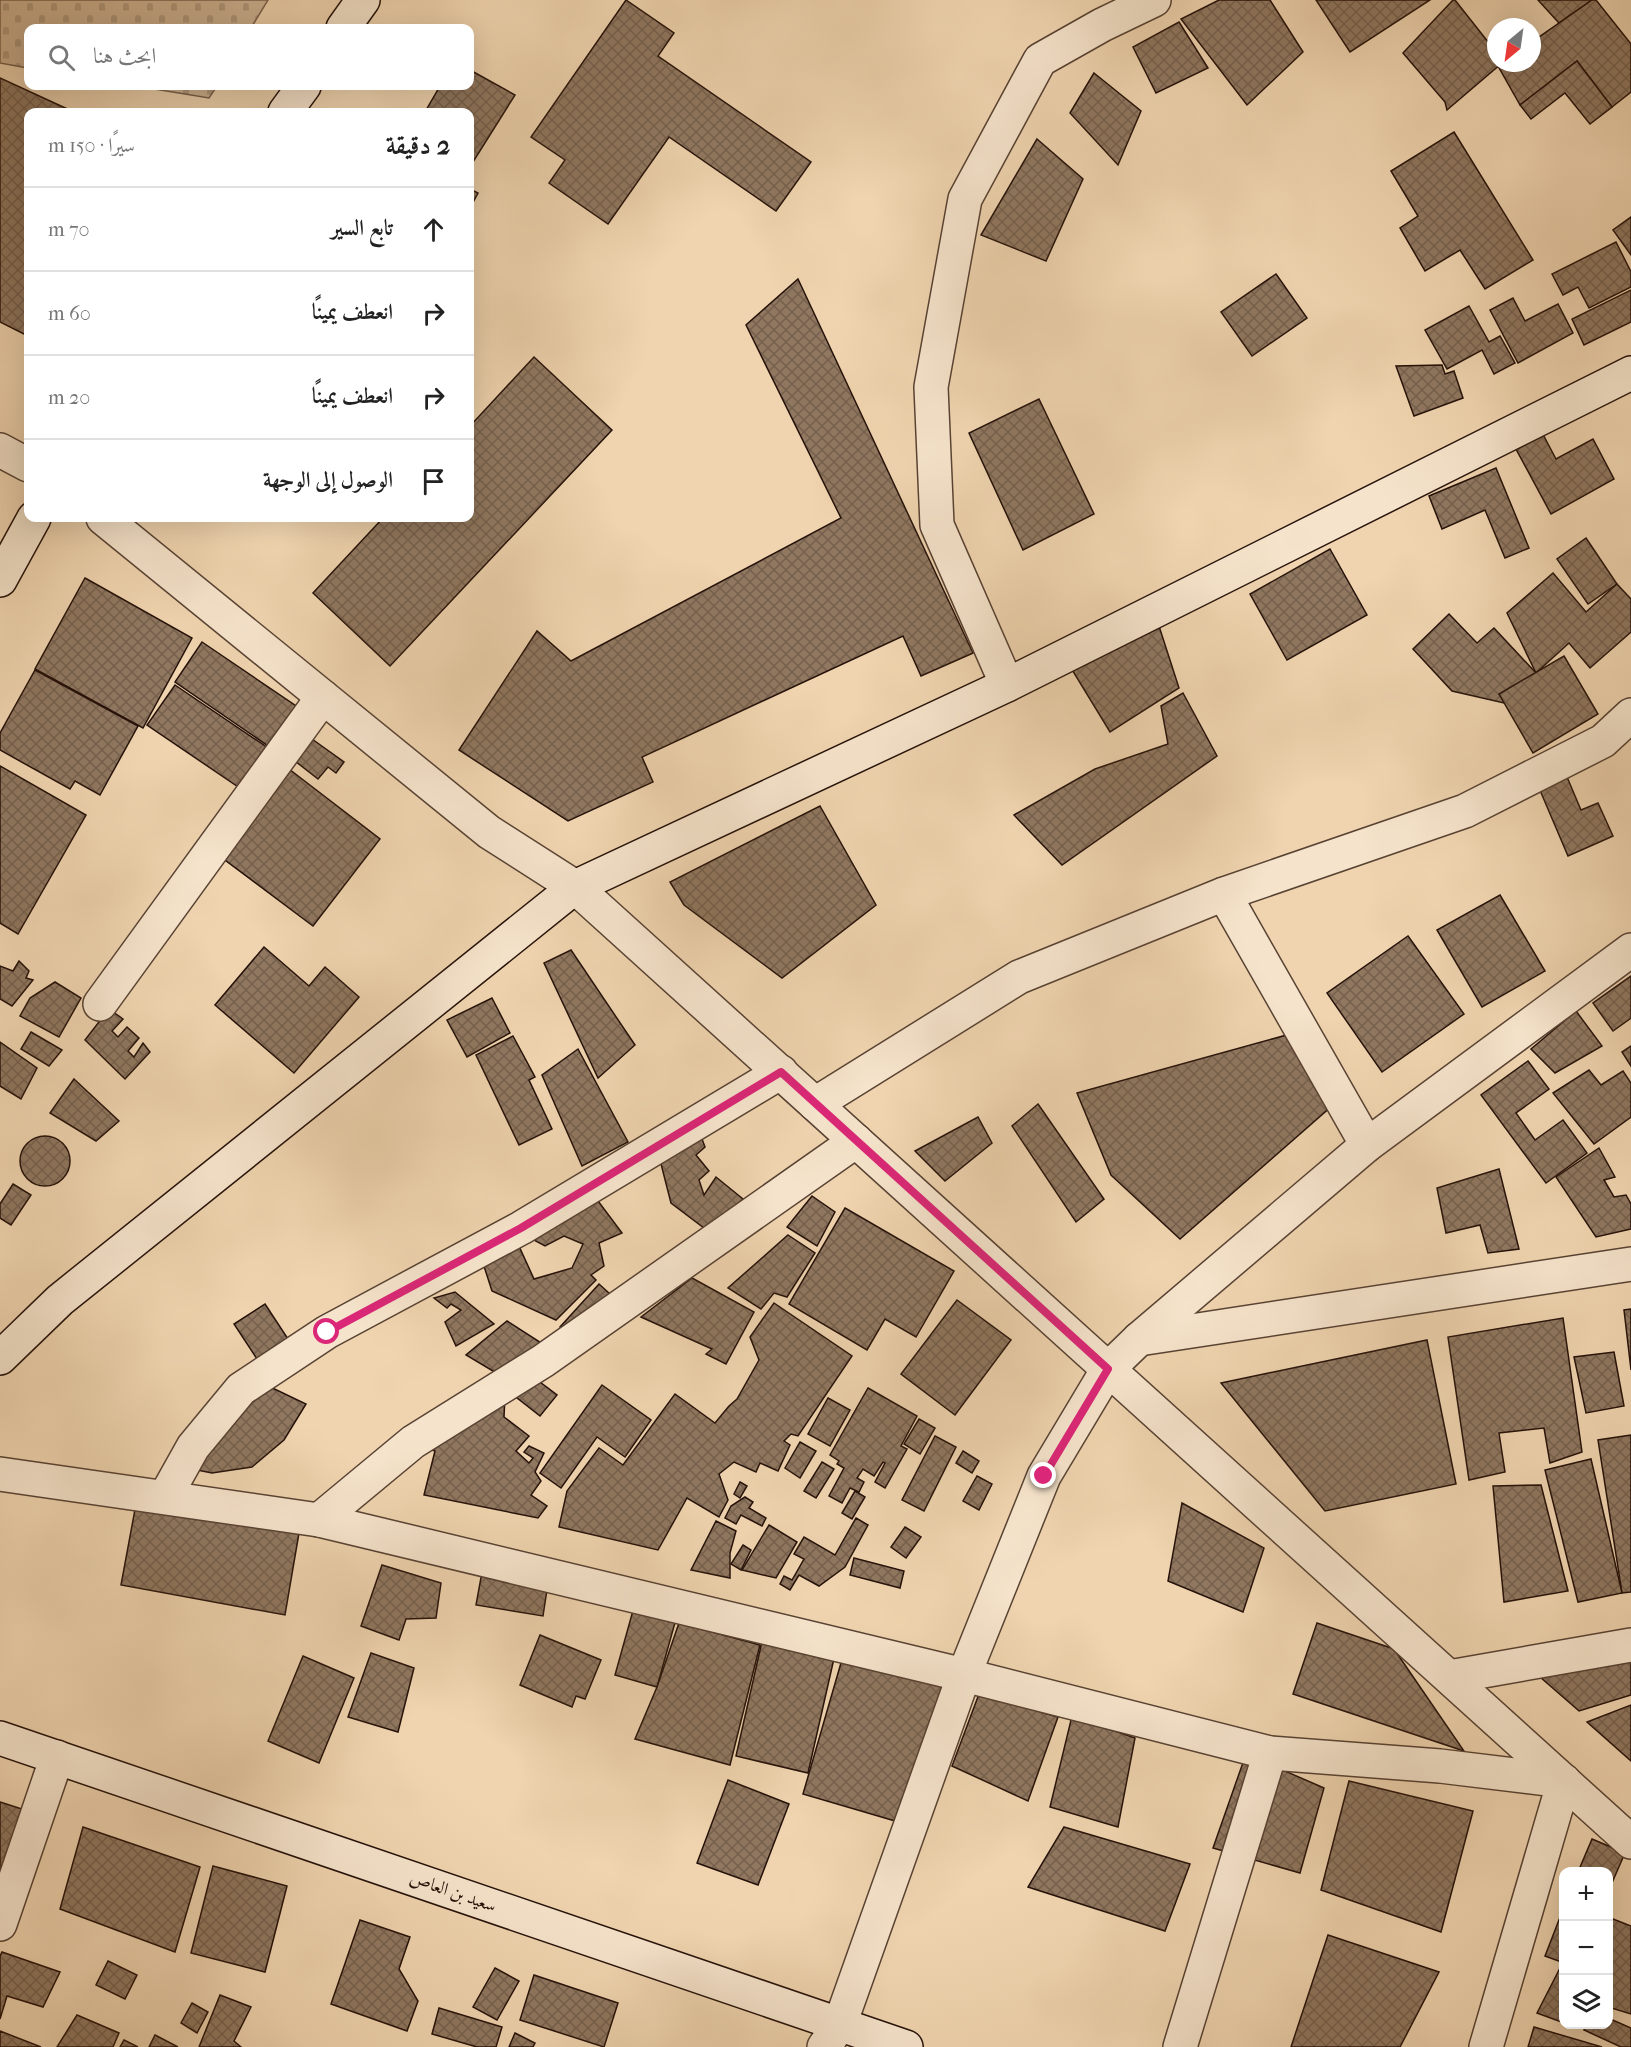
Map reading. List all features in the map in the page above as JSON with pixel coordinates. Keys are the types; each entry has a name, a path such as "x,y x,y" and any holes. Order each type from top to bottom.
{"street":[{"path":"346,24 363,0"},
{"path":"1007,684 937,525 931,387 965,199 1040,60 1102,25 1154,0"},
{"path":"288,108 301,90"},
{"path":"0,1358 60,1300 575,887 1007,684 1631,373"},
{"path":"0,450 24,463"},
{"path":"0,580 32,522"},
{"path":"108,522 489,832 575,887 1631,1842"},
{"path":"100,1004 323,697"},
{"path":"815,1104 1019,977 1224,894 1465,810 1603,741 1631,715"},
{"path":"1224,894 1367,1145"},
{"path":"832,2035 964,1675 1044,1476 1108,1369 1139,1339 1367,1145 1631,950"},
{"path":"165,1497 193,1447 241,1389 327,1332 521,1228 781,1072"},
{"path":"319,1520 413,1442 543,1361 856,1141"},
{"path":"1139,1339 1631,1264"},
{"path":"0,1474 319,1520 964,1675 1270,1753 1440,1766 1564,1781"},
{"path":"1449,1677 1631,1645"},
{"name":"سعيد بن العاص","path":"0,1738 832,2035 906,2047"},
{"path":"1180,2047 1270,1753"},
{"path":"0,1924 57,1757"},
{"path":"1486,2047 1564,1781"}],"green space":[{"path":"0,0 268,0 253,24 24,24 24,67 0,63"},
{"path":"160,90 214,90 209,98"}],"building":[{"path":"626,0 674,33 658,56 811,162 776,211 669,137 608,224 549,183 565,160 531,137"},
{"path":"1219,0 1270,0 1303,52 1247,105 1181,19"},
{"path":"1316,0 1430,0 1350,52"},
{"path":"1455,0 1487,41 1487,72 1491,72 1447,110 1445,102 1403,53"},
{"path":"1538,0 1592,0 1559,23"},
{"path":"1592,0 1596,0 1631,44 1631,92 1612,107 1577,61 1520,105 1501,72 1541,72 1541,36"},
{"path":"1179,22 1208,68 1156,93 1133,47"},
{"path":"1577,61 1612,107 1590,124 1565,93 1531,119 1520,105"},
{"path":"474,72 515,95 474,160 474,108 427,108 438,90 474,90"},
{"path":"1094,73 1141,111 1118,165 1070,113"},
{"path":"0,78 65,108 24,108 24,334 0,322"},
{"path":"1454,132 1533,260 1485,289 1460,250 1425,271 1400,228 1418,216 1391,171"},
{"path":"1037,139 1083,179 1046,261 981,235"},
{"path":"1631,217 1631,255 1613,230"},
{"path":"1616,242 1631,272 1631,287 1589,308 1578,287 1563,295 1552,274"},
{"path":"1276,274 1307,318 1252,356 1221,312"},
{"path":"798,279 973,653 921,676 903,636 642,757 653,782 568,821 459,750 537,631 571,661 841,518 746,325"},
{"path":"1631,290 1631,322 1584,345 1572,319"},
{"path":"1513,298 1525,321 1558,304 1573,333 1518,363 1490,310"},
{"path":"1469,306 1489,342 1500,336 1515,363 1494,374 1482,350 1447,369 1425,330"},
{"path":"534,357 612,430 390,666 313,593 379,522 474,522 474,422"},
{"path":"1442,365 1445,374 1454,371 1463,398 1414,416 1396,366"},
{"path":"1039,399 1094,514 1023,550 969,433"},
{"path":"1537,423 1556,459 1593,439 1614,479 1551,514 1510,438"},
{"path":"1496,468 1529,548 1505,558 1485,510 1442,529 1429,496"},
{"path":"1586,538 1617,584 1588,604 1557,559"},
{"path":"1330,549 1367,615 1287,660 1250,594"},
{"path":"1553,573 1586,612 1617,584 1631,599 1631,632 1590,668 1569,643 1536,673 1507,613"},
{"path":"85,578 192,638 143,728 35,669"},
{"path":"1449,614 1477,643 1494,628 1536,673 1504,703 1452,691 1413,649"},
{"path":"1158,623 1179,688 1110,732 1071,668"},
{"path":"202,642 305,712 277,752 175,682"},
{"path":"1564,656 1598,714 1533,753 1499,694"},
{"path":"35,670 138,726 100,795 75,781 70,789 0,750 0,733"},
{"path":"175,685 277,754 250,795 147,725"},
{"path":"1183,693 1217,756 1062,865 1014,815 1095,769 1168,744 1161,706"},
{"path":"312,739 344,762 336,773 328,767 318,779 295,761"},
{"path":"0,766 86,815 18,934 0,923"},
{"path":"289,769 380,839 313,926 221,857"},
{"path":"1567,777 1581,810 1598,803 1613,836 1568,856 1539,788"},
{"path":"820,806 876,905 782,978 684,905 670,882"},
{"path":"1500,895 1545,971 1482,1007 1437,930"},
{"path":"1408,936 1464,1014 1382,1072 1327,993"},
{"path":"264,947 309,986 325,967 359,997 294,1073 215,1005"},
{"path":"571,950 635,1045 598,1078 544,963"},
{"path":"19,961 29,971 26,978 33,980 12,1006 0,999 0,966 13,971"},
{"path":"1631,976 1631,1018 1613,1031 1593,1003"},
{"path":"55,982 81,998 59,1037 20,1016 30,998"},
{"path":"492,998 510,1033 467,1057 447,1020"},
{"path":"109,1009 123,1019 112,1031 118,1037 127,1027 139,1038 128,1051 134,1057 143,1043 150,1052 125,1079 85,1040"},
{"path":"1576,1011 1602,1046 1555,1073 1531,1049"},
{"path":"31,1032 62,1050 49,1066 21,1049"},
{"path":"1294,1033 1333,1105 1180,1239 1111,1175 1077,1093"},
{"path":"513,1036 535,1077 529,1080 552,1129 519,1145 476,1055"},
{"path":"0,1042 37,1068 21,1099 0,1086"},
{"path":"1631,1046 1631,1066 1622,1052"},
{"path":"578,1049 628,1142 582,1166 542,1075"},
{"path":"1528,1061 1549,1089 1516,1113 1535,1140 1563,1120 1587,1153 1546,1183 1481,1095"},
{"path":"1589,1070 1601,1085 1623,1071 1631,1083 1631,1117 1594,1144 1553,1093"},
{"path":"74,1079 119,1121 96,1141 50,1113"},
{"path":"1038,1104 1104,1199 1076,1222 1012,1126"},
{"path":"978,1117 992,1143 945,1181 915,1151"},
{"path":"699,1131 705,1147 696,1155 709,1171 699,1180 704,1195 716,1177 743,1199 708,1231 671,1203 659,1156"},
{"path":"40,1136 50,1136 63,1143 70,1156 70,1166 63,1179 50,1186 40,1186 31,1182 24,1175 20,1166 20,1156 24,1147 31,1140"},
{"path":"1599,1148 1615,1177 1604,1180 1614,1197 1626,1195 1631,1204 1631,1229 1596,1237 1556,1177"},
{"path":"1499,1169 1519,1249 1488,1253 1480,1225 1446,1233 1437,1188"},
{"path":"13,1184 31,1195 11,1225 0,1218 0,1204"},
{"path":"592,1193 622,1233 599,1243 604,1266 591,1275 596,1280 556,1320 492,1291 482,1260 518,1244 534,1279 572,1268 583,1244 564,1236 545,1246 530,1238"},
{"path":"812,1196 835,1212 817,1246 787,1227"},
{"path":"845,1208 954,1271 916,1337 885,1319 867,1350 789,1304"},
{"path":"788,1235 815,1253 787,1297 774,1293 761,1309 728,1288"},
{"path":"692,1278 754,1312 726,1364 706,1354 712,1349 641,1317"},
{"path":"599,1284 610,1294 571,1337 560,1327"},
{"path":"455,1292 494,1324 456,1346 445,1322 461,1310 451,1304 447,1308 434,1298"},
{"path":"957,1300 1011,1340 955,1415 901,1374"},
{"path":"774,1303 852,1356 798,1436 791,1434 784,1441 790,1445 778,1471 760,1463 756,1472 734,1462 719,1474 728,1500 719,1517 687,1498 658,1550 559,1527 567,1491 599,1448 623,1465 675,1394 715,1423 737,1399 759,1360 750,1337"},
{"path":"265,1304 290,1342 259,1362 234,1324"},
{"path":"1631,1309 1631,1370 1624,1310"},
{"path":"1563,1318 1582,1452 1550,1463 1544,1428 1499,1433 1505,1472 1469,1480 1448,1337"},
{"path":"507,1321 546,1346 503,1377 466,1355"},
{"path":"1427,1340 1456,1484 1325,1511 1221,1383"},
{"path":"1614,1352 1624,1406 1586,1413 1574,1357"},
{"path":"532,1376 557,1395 540,1416 516,1397"},
{"path":"262,1383 306,1404 284,1440 252,1467 212,1473 192,1469"},
{"path":"602,1385 651,1420 625,1457 597,1437 561,1488 540,1473"},
{"path":"868,1388 917,1416 901,1446 907,1449 885,1488 875,1482 885,1463 883,1462 874,1476 863,1469 857,1478 864,1482 859,1492 850,1488 842,1503 829,1496 844,1468 837,1464 839,1461 830,1455"},
{"path":"505,1395 504,1417 529,1436 516,1451 529,1463 533,1458 524,1452 529,1446 544,1453 535,1472 541,1481 531,1495 547,1506 538,1518 424,1495 435,1451 428,1449"},
{"path":"828,1398 850,1410 830,1446 808,1434"},
{"path":"919,1419 935,1428 920,1454 904,1444"},
{"path":"1631,1435 1631,1592 1622,1593 1598,1440"},
{"path":"935,1436 956,1447 924,1511 902,1500"},
{"path":"800,1442 816,1451 800,1478 785,1468"},
{"path":"963,1451 979,1461 972,1473 956,1463"},
{"path":"1591,1459 1622,1593 1578,1602 1545,1470"},
{"path":"822,1462 834,1469 816,1498 804,1491"},
{"path":"977,1476 992,1484 979,1510 963,1501"},
{"path":"740,1482 747,1486 740,1498 734,1494"},
{"path":"1541,1485 1568,1591 1504,1602 1493,1486"},
{"path":"855,1491 865,1497 852,1519 842,1513"},
{"path":"745,1497 753,1502 749,1508 766,1518 762,1526 741,1515 736,1524 725,1518 731,1506"},
{"path":"1182,1503 1264,1548 1243,1612 1168,1581"},
{"path":"136,1504 299,1533 285,1615 121,1585"},
{"path":"856,1518 868,1525 845,1567 819,1586 799,1575 790,1590 780,1584 784,1576 792,1580 804,1559 794,1554 804,1537 835,1555"},
{"path":"716,1521 736,1531 730,1553 730,1578 691,1570"},
{"path":"769,1525 797,1542 776,1578 742,1570"},
{"path":"905,1527 921,1537 906,1558 891,1547"},
{"path":"743,1545 751,1550 741,1570 731,1564"},
{"path":"854,1558 904,1571 900,1588 850,1575"},
{"path":"382,1565 441,1583 436,1618 406,1619 399,1640 361,1626"},
{"path":"482,1572 548,1583 543,1616 476,1605"},
{"path":"634,1607 676,1619 657,1687 615,1675"},
{"path":"679,1623 760,1645 730,1765 635,1739 657,1687"},
{"path":"1317,1623 1394,1649 1464,1751 1293,1694"},
{"path":"540,1635 601,1660 585,1699 576,1696 572,1707 520,1685"},
{"path":"763,1637 835,1654 808,1773 736,1756"},
{"path":"1631,1648 1631,1695 1579,1711 1539,1676"},
{"path":"371,1653 414,1668 398,1732 348,1717"},
{"path":"303,1656 354,1678 319,1763 268,1741"},
{"path":"843,1656 943,1685 902,1823 803,1794"},
{"path":"979,1694 1058,1717 1028,1801 952,1766"},
{"path":"1631,1705 1631,1761 1587,1722"},
{"path":"1072,1716 1135,1738 1118,1827 1050,1807"},
{"path":"1246,1754 1324,1788 1300,1873 1213,1848"},
{"path":"728,1780 789,1804 758,1885 697,1863"},
{"path":"1349,1781 1473,1811 1441,1932 1321,1890"},
{"path":"0,1802 28,1811 0,1897"},
{"path":"83,1827 200,1867 175,1952 60,1909"},
{"path":"1064,1827 1190,1864 1165,1931 1028,1887"},
{"path":"1592,1839 1625,1853 1613,1881 1613,1867 1580,1867"},
{"path":"213,1866 287,1886 265,1972 191,1953"},
{"path":"1613,1919 1631,1926 1631,2014 1613,2009"},
{"path":"360,1920 410,1937 399,1969 418,2001 407,2031 331,2004"},
{"path":"1559,1920 1559,1961 1545,1956"},
{"path":"1328,1935 1439,1972 1400,2047 1291,2047"},
{"path":"2,1952 60,1972 43,2007 7,1996 0,2019 0,1956"},
{"path":"108,1961 137,1975 125,1999 96,1985"},
{"path":"495,1968 519,1981 497,2020 473,2007"},
{"path":"1559,1970 1559,2021 1537,2013"},
{"path":"534,1975 618,2003 604,2047 520,2020"},
{"path":"220,1995 251,2007 234,2041 241,2047 199,2047"},
{"path":"192,2003 208,2012 197,2033 181,2023"},
{"path":"439,2008 502,2027 496,2047 477,2047 432,2034"},
{"path":"77,2015 119,2033 113,2047 57,2047"},
{"path":"1613,2020 1631,2028 1631,2047 1621,2047 1584,2030 1613,2029"},
{"path":"1534,2027 1602,2047 1528,2047"},
{"path":"0,2031 41,2047 0,2047"},
{"path":"515,2033 535,2043 533,2047 509,2047"},
{"path":"155,2035 178,2047 149,2047"},
{"path":"124,2040 138,2047 120,2047"}],"route":[{"path":"327,1332 521,1228 781,1072 1108,1369 1044,1476"}]}
